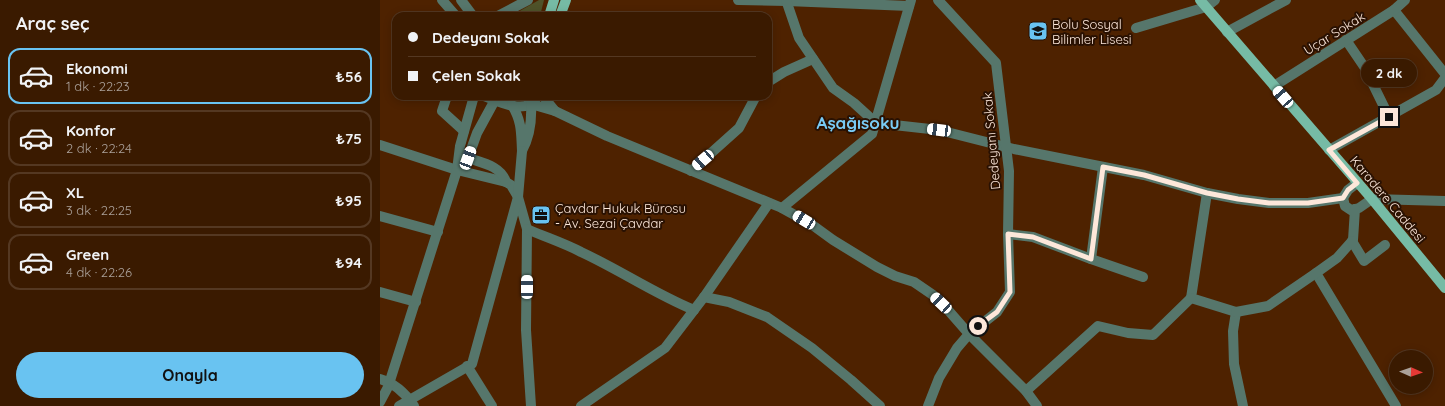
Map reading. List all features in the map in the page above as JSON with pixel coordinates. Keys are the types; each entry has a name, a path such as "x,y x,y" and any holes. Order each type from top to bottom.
{"main road":[{"path":"550,12 554,0"},
{"path":"562,12 566,0"},
{"name":"Karadere Caddesi","path":"1203,4 1372,199 1445,288"}],"street":[{"path":"442,0 452,12"},
{"path":"461,0 470,12"},
{"path":"506,12 528,0"},
{"path":"738,0 910,3 872,134 782,208"},
{"path":"786,0 799,38 833,88 876,123 939,130 1007,147 1144,175 1207,193 1238,199 1269,203 1308,203 1343,198"},
{"name":"Dedeyanı Sokak","path":"928,406 939,378 957,348 969,334 997,312 1010,292 1008,234 1010,171 996,63 938,0"},
{"path":"1136,28 1215,0"},
{"path":"1228,32 1286,0"},
{"name":"Uçar Sokak","path":"1274,86 1394,10 1405,0"},
{"path":"1394,10 1445,74"},
{"path":"1346,40 1365,68 1389,117"},
{"path":"772,80 784,72 813,59"},
{"path":"1329,150 1436,90 1445,78"},
{"path":"446,100 442,111 464,131"},
{"path":"380,402 388,387 385,381 416,302 438,232 457,170 460,146 473,100"},
{"path":"457,170 468,158 477,133 495,100 512,106 523,107 534,100"},
{"path":"534,100 607,136 782,208 812,224 833,240 876,267 895,276 914,282 933,296 948,310 969,334 1026,391 1037,406"},
{"path":"522,151 528,141 534,100"},
{"path":"546,100 555,111"},
{"path":"691,170 739,128 754,100"},
{"path":"399,406 412,403 472,364 518,197 522,151 521,125 518,115 512,106"},
{"path":"380,145 457,170 506,182 511,186 518,197 527,229 526,330 531,406"},
{"path":"468,158 497,169 503,174 506,182"},
{"path":"1091,259 1103,167"},
{"path":"1357,183 1348,190 1343,198 1345,206 1351,210 1355,210 1372,199 1445,201"},
{"path":"1026,391 1098,326 1128,333 1153,335 1191,298 1207,193"},
{"path":"581,406 665,348 681,330 704,298 769,203"},
{"path":"1191,298 1236,312 1268,306 1338,258 1353,240 1355,210"},
{"path":"380,216 438,232"},
{"path":"527,229 581,252 640,282 663,296 694,310"},
{"path":"1008,234 1033,237 1143,278"},
{"path":"1352,241 1364,260 1385,245"},
{"path":"1316,273 1396,406"},
{"path":"380,292 416,302"},
{"path":"704,298 729,302 767,317 812,348 880,406"},
{"path":"1236,312 1233,331 1234,364 1243,406"},
{"path":"467,366 492,406"},
{"path":"385,381 412,403"}],"green space":[{"path":"539,0 544,0 541,12 518,12"}],"place":[{"name":"Bolu Sosyal Bilimler Lisesi","path":"1038,31"},
{"name":"Çavdar Hukuk Bürosu - Av. Sezai Çavdar","path":"541,215"}],"district":[{"name":"Aşağısoku","path":"858,123"}],"route":[{"path":"978,326 997,312 1010,292 1008,234 1033,237 1091,259 1103,167 1144,175 1207,193 1238,199 1269,203 1308,203 1343,198 1348,190 1357,183 1329,150 1389,117"}]}
